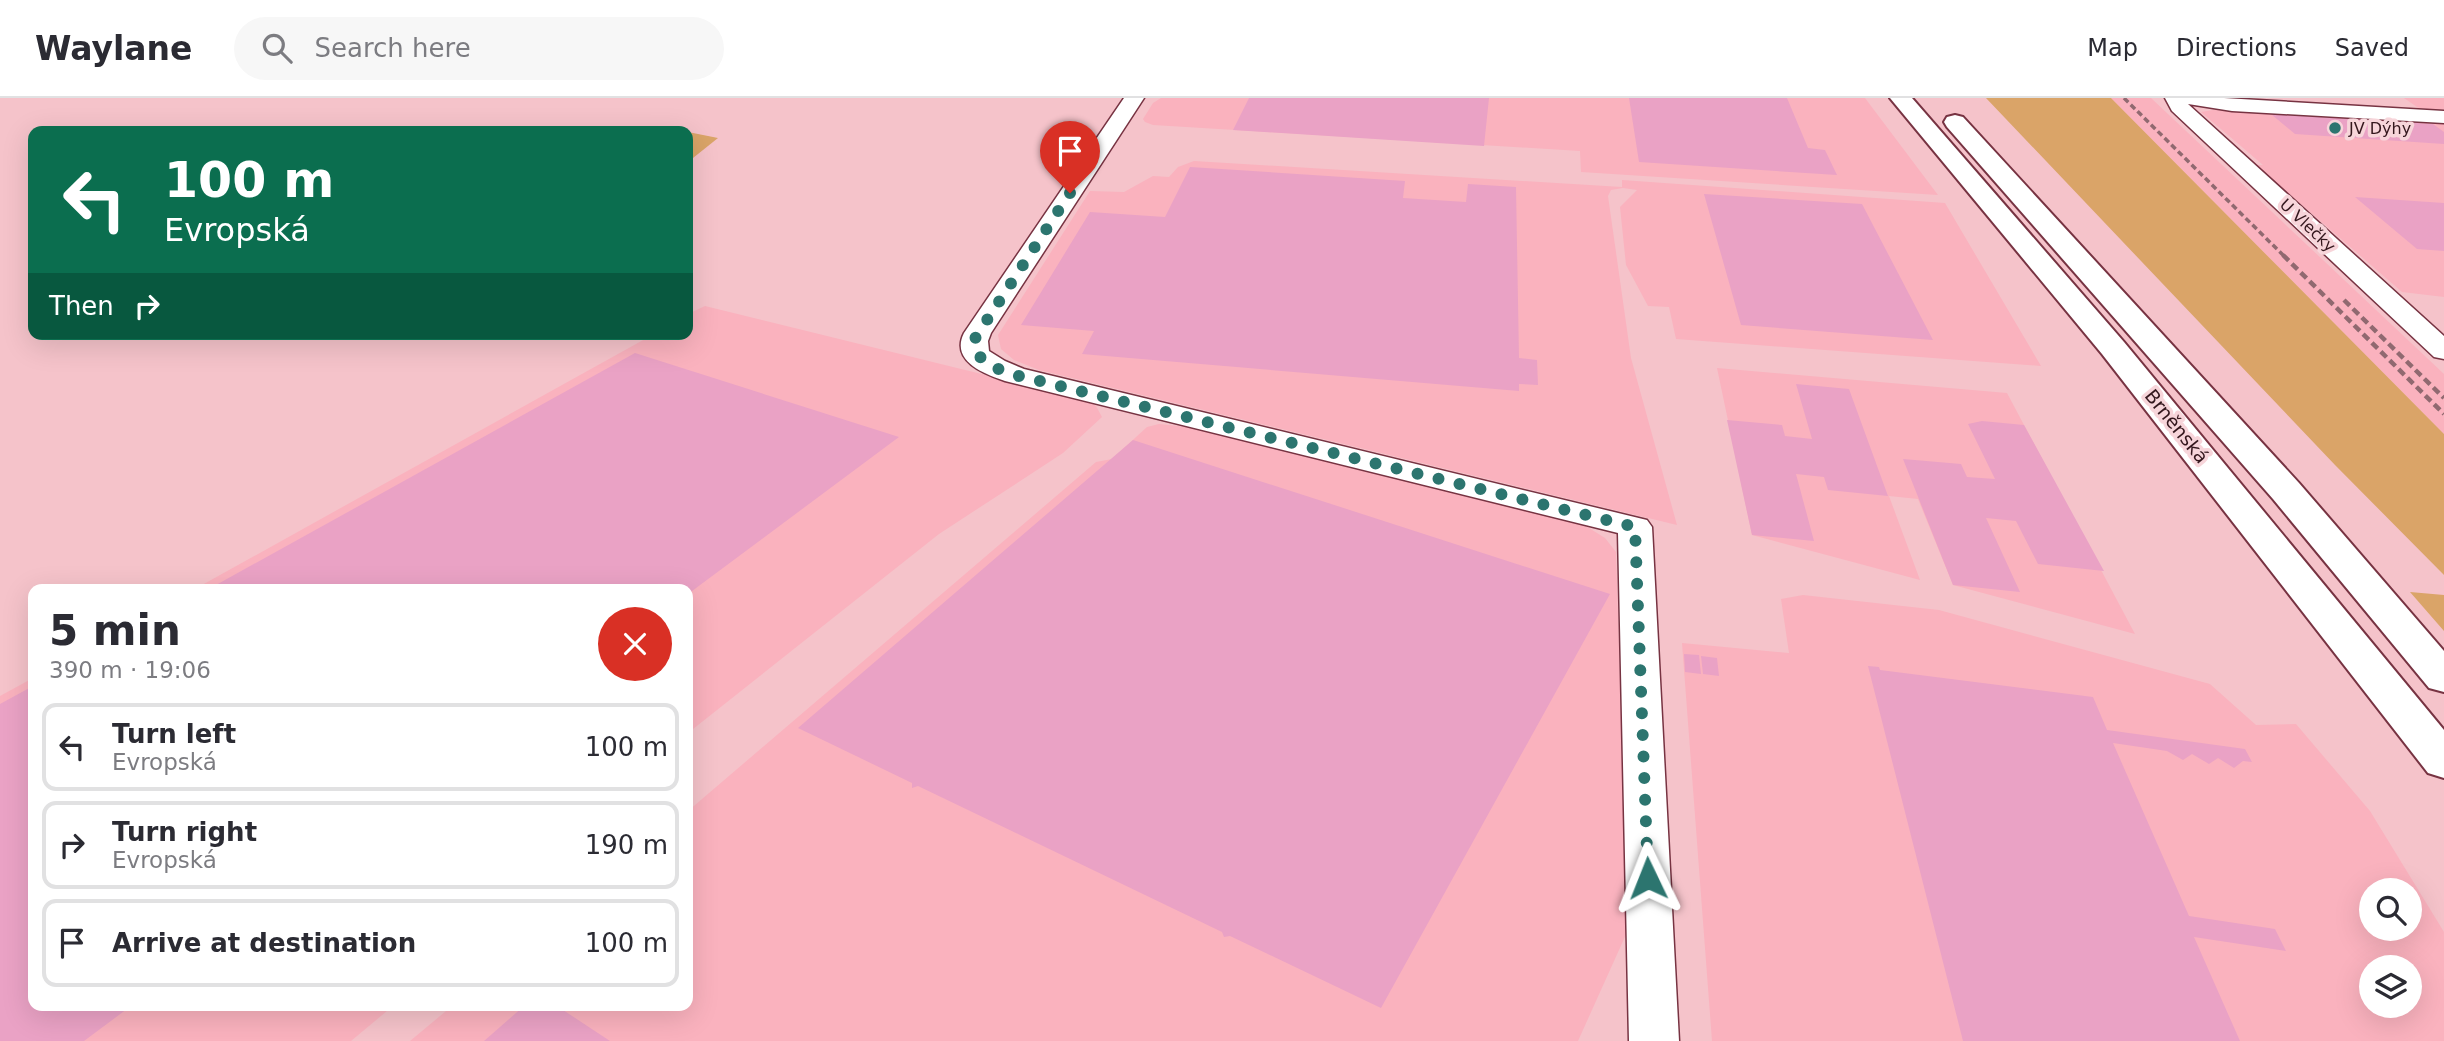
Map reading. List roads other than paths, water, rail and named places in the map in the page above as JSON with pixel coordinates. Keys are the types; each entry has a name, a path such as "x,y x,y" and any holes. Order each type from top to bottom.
{"highway":[{"name":"Brněnská","path":"1901,98 2122,359 2444,761"},
{"name":"Brněnská","path":"1933,98 2277,481 2444,678"}],"street":[{"path":"1134,98 974,340 980,358 992,367 1015,375 1635,527 1654,1041"},
{"name":"U Vlečky","path":"2175,98 2179,107 2444,351"},
{"path":"2183,98 2232,105 2444,117"}],"railway":[{"path":"2124,98 2285,257"},
{"path":"2283,255 2444,414"},
{"path":"2344,300 2444,398"}],"place":[{"name":"JV Dýhy","path":"2335,128"}]}
